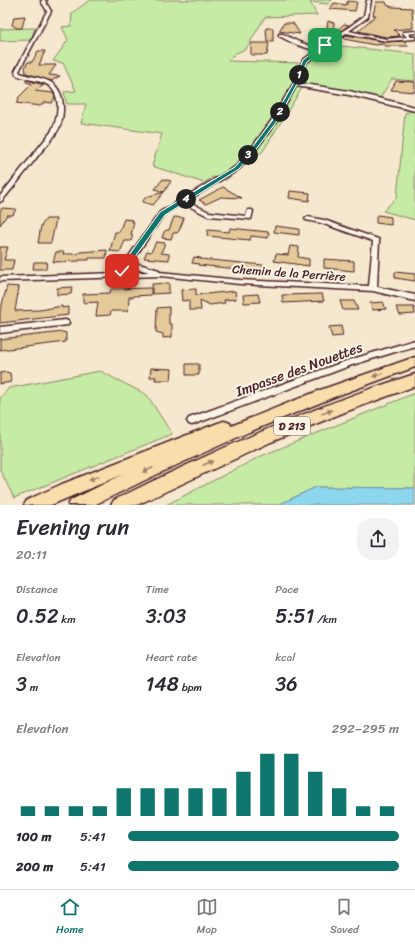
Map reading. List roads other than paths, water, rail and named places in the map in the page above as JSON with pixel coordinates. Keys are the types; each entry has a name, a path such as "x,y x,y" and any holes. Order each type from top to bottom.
{"highway":[{"name":"D 213","path":"77,505 146,471 247,425 357,382 415,362"},
{"name":"D 213","path":"120,505 172,479 309,418 415,380"},
{"path":"33,505 68,489 221,428 247,425"},
{"name":"D 213","path":"135,505 157,493 172,479"}],"street":[{"path":"0,200 54,132 60,119 58,91 47,83 18,74 17,71 49,11 42,0"},
{"path":"120,274 162,213 237,168 274,121 295,84 305,61 366,17 369,0"},
{"path":"346,32 386,40 413,38"},
{"path":"413,38 405,33 415,32"},
{"path":"281,36 319,50"},
{"path":"295,84 349,93 415,109"},
{"path":"183,201 208,214 249,218 250,211"},
{"path":"308,219 322,221 376,240 373,289"},
{"name":"Chemin de la Perrière","path":"128,263 161,274"},
{"name":"Chemin de la Perrière","path":"0,279 120,274 161,274 240,282 373,289 415,298"},
{"path":"0,330 65,323"},
{"name":"Impasse des Nouettes","path":"192,421 349,363 415,343"}],"water":[{"path":"316,487 415,488 415,505 278,505"}]}
